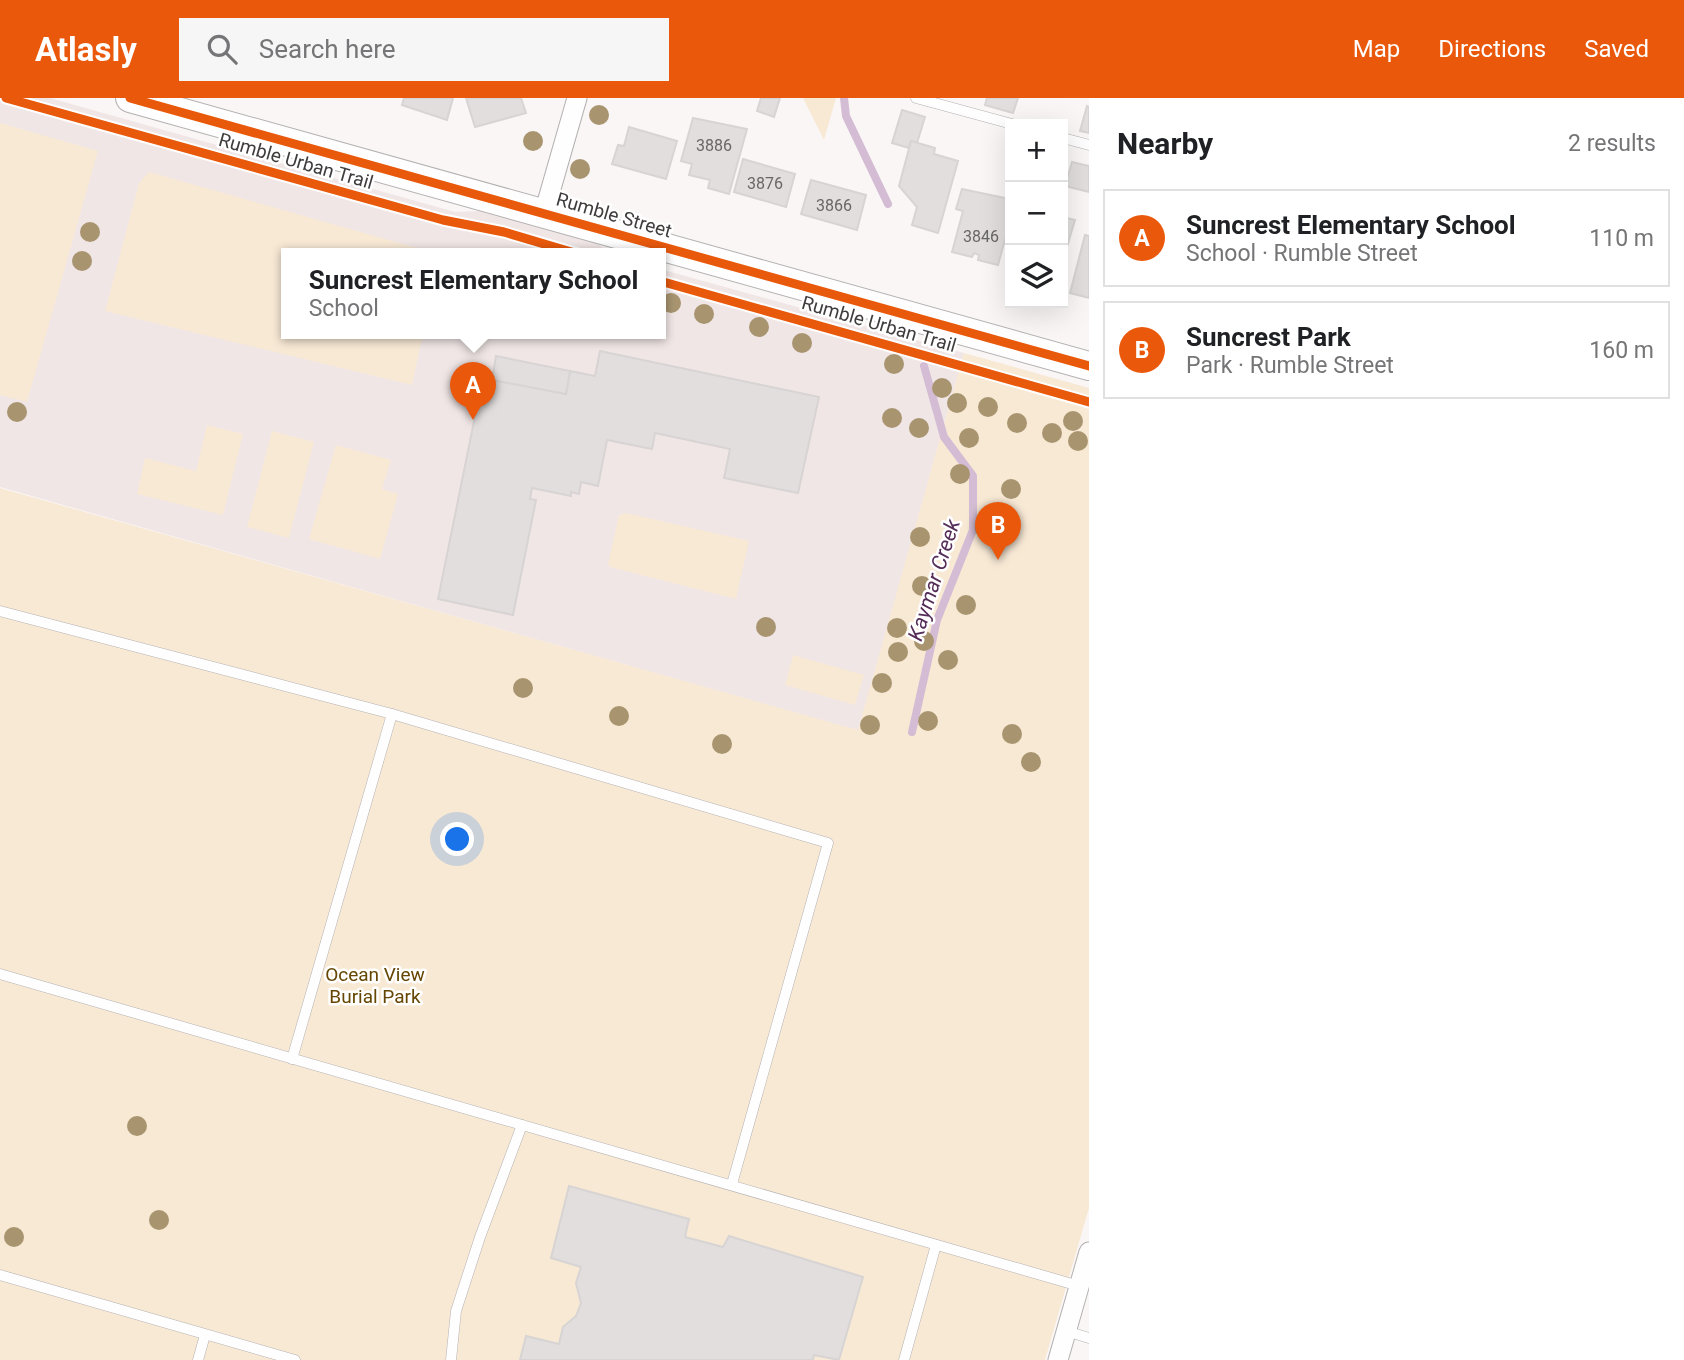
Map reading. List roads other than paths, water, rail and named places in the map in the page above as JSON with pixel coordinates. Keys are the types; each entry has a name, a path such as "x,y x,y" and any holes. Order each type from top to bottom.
{"street":[{"name":"Rumble Street","path":"130,98 1089,366"},
{"path":"544,213 577,98"},
{"path":"1058,1360 1089,1252"}],"lane":[{"path":"916,98 1005,122"},
{"path":"1068,139 1089,145"},
{"path":"0,611 392,714 828,843 732,1185"},
{"path":"292,1059 392,714"},
{"path":"0,974 1079,1286"},
{"path":"451,1360 456,1311 480,1237 522,1125"},
{"path":"904,1360 936,1245"},
{"path":"0,1275 295,1360"},
{"path":"1066,1331 1089,1338"},
{"path":"198,1360 205,1335"}],"waterway":[{"name":"Kaymar Creek","path":"844,98 846,116 888,204"},
{"name":"Kaymar Creek","path":"912,732 937,620 973,530 973,476 944,437 924,366"}],"place":[{"name":"Suncrest Elementary School","path":"473,420"},
{"name":"Suncrest Park","path":"998,560"}],"park label":[{"name":"Ocean View Burial Park","path":"375,985"}]}
